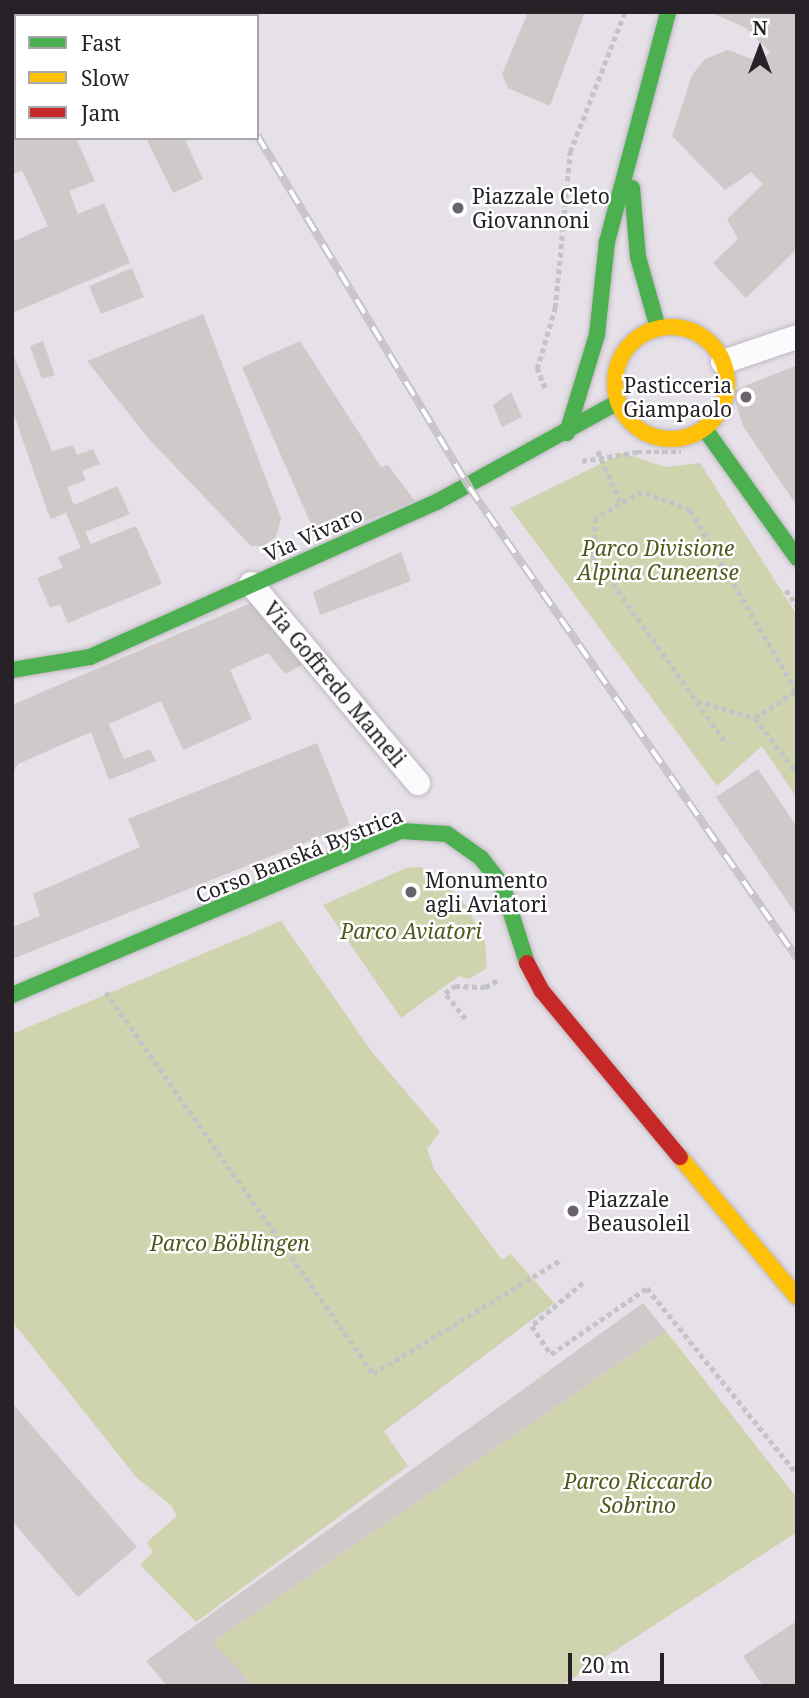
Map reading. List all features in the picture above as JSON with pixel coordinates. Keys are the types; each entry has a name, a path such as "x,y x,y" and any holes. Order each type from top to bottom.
{"main road":[{"path":"567,433 597,335 607,242 668,12"},
{"path":"631,156 638,257 658,328"},
{"path":"658,328 694,333 723,362 725,396 704,428 671,439 654,436 634,425 618,402 615,382 620,359 642,335 658,328"},
{"name":"Via Vivaro","path":"12,670 90,657 437,502 567,433 618,402"},
{"path":"704,428 797,558"},
{"name":"Corso Banská Bystrica","path":"12,995 401,831 420,828 454,837 481,858 502,885 525,961 542,991 797,1297"}],"street":[{"path":"723,362 797,337"},
{"name":"Via Goffredo Mameli","path":"251,584 418,783"}],"path":[{"path":"546,391 537,369 555,308 570,152 625,12"},
{"path":"590,420 601,460 620,501"},
{"path":"584,465 636,452 690,455"},
{"path":"727,744 593,556 596,518 620,501 642,492 690,510 796,691 755,718"},
{"path":"782,583 797,606"},
{"path":"697,701 755,718 797,773"},
{"path":"466,1019 446,993 456,986 485,988 500,979 502,964 525,961"},
{"path":"103,989 373,1374 562,1259"},
{"path":"583,1283 532,1326 551,1354 647,1288 797,1474"}],"green space":[{"name":"Parco Divisione Alpina Cuneense","path":"623,453 665,467 700,463 797,615 797,798 762,746 717,786 510,508"},
{"name":"Parco Aviatori","path":"421,867 445,882 467,907 485,942 487,968 469,979 459,976 401,1018 323,905 406,868"},
{"name":"Parco Böblingen","path":"281,921 372,1052 440,1132 427,1149 434,1169 502,1260 511,1254 554,1303 384,1431 408,1466 196,1622 140,1565 153,1552 147,1542 177,1516 171,1505 137,1478 12,1321 12,1034"},
{"name":"Parco Riccardo Sobrino","path":"666,1331 797,1498 797,1532 561,1686 253,1686 213,1642"}],"building":[{"path":"90,12 126,14 90,14"},
{"path":"528,12 585,12 550,106 508,88 502,74"},
{"path":"710,12 797,12 797,249 746,298 713,263 738,239 727,219 763,184 751,172 725,190 672,136 692,75 705,59 728,50 760,62 770,52 746,28"},
{"path":"14,126 14,140 77,140 95,181 69,191 78,214 104,203 130,263 12,313 12,242 48,226 22,170 12,175"},
{"path":"147,140 185,140 203,179 173,193"},
{"path":"132,268 144,297 101,314 89,286"},
{"path":"203,314 281,518 276,537 264,546 251,546 149,439 87,361"},
{"path":"43,341 55,375 42,379 30,346"},
{"path":"300,341 381,467 388,465 415,501 318,540 242,367"},
{"path":"12,351 52,451 73,445 77,455 93,449 100,464 82,471 86,480 67,487 74,505 117,486 130,514 85,532 91,544 136,526 162,584 68,623 60,604 50,608 37,578 63,568 58,557 81,548 66,513 51,519 47,510 12,409"},
{"path":"797,365 797,506 743,426 732,391"},
{"path":"511,392 522,417 502,427 493,405"},
{"path":"401,552 411,581 320,615 313,592"},
{"path":"251,603 302,665 285,674 268,653 230,670 252,719 183,750 161,701 109,724 124,759 150,749 156,761 109,780 91,732 18,764 12,774 12,705"},
{"path":"317,743 350,825 12,959 12,927 40,916 33,894 140,847 128,819"},
{"path":"758,769 797,827 797,916 716,797"},
{"path":"643,1303 666,1331 213,1642 254,1686 167,1686 146,1661"},
{"path":"12,1403 137,1547 78,1597 12,1521"},
{"path":"797,1621 797,1686 763,1686 743,1656"}],"railway":[{"path":"259,138 469,487 797,958"}],"traffic: fast":[{"path":"567,433 597,335 607,242 668,12"},
{"path":"632,188 638,257 658,328"},
{"path":"12,670 90,657 437,502 618,402"},
{"path":"704,428 797,558"},
{"path":"12,995 401,831 447,834 481,858 502,885 527,963"}],"traffic: slow":[{"path":"671,327 692,332 710,344 722,362 727,383 722,404 710,422 692,434 671,439 650,434 632,422 620,404 615,383 620,362 632,344 650,332 671,327"},
{"path":"680,1157 797,1297"}],"traffic: jam":[{"path":"527,963 542,991 680,1157"}],"place":[{"name":"Piazzale Cleto Giovannoni","path":"458,208"},
{"name":"Pasticceria Giampaolo","path":"746,397"},
{"name":"Monumento agli Aviatori","path":"411,892"},
{"name":"Piazzale Beausoleil","path":"573,1211"}]}
